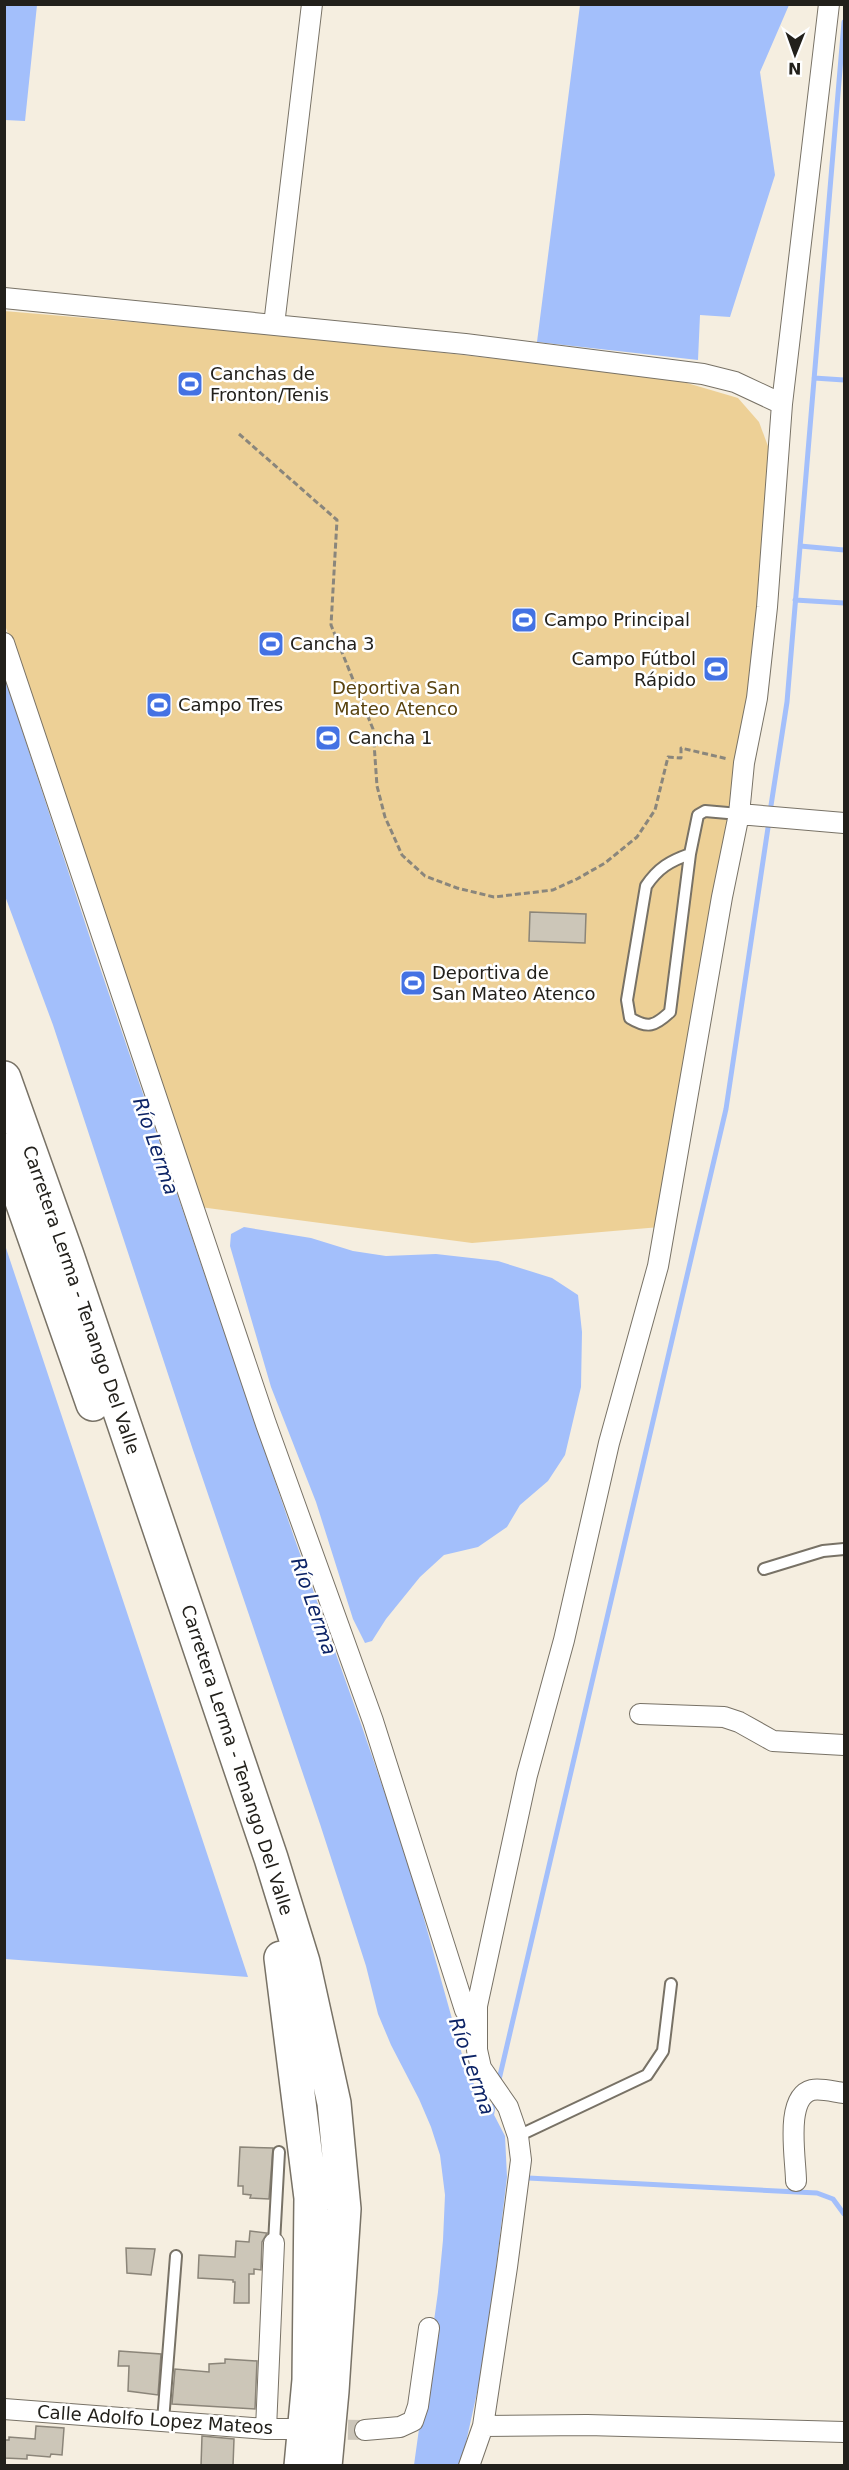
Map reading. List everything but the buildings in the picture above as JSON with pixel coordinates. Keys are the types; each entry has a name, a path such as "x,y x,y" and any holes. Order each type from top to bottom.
{"highway":[{"name":"Carretera Lerma - Tenango Del Valle","path":"4,1078 67,1255 264,1836 303,1962 334,2103 344,2209 325,2466"},
{"path":"4,1150 250,1850 283,1965 310,2198 309,2379 301,2466"}],"street":[{"path":"274,325 312,4"},
{"path":"469,2466 483,2426 521,2160 518,2136 508,2107 481,2068 477,2050 477,2006 527,1775 564,1640 609,1443 658,1266 722,897 748,814 744,763 757,698 767,607 782,404 830,4"},
{"path":"4,298 465,344 703,374 735,382 782,404"},
{"path":"4,643 266,1424 373,1721 465,2010 476,2026"},
{"path":"748,814 844,823"},
{"path":"640,1714 724,1717 739,1722 773,1741 844,1745"},
{"path":"796,2181 794,2115 796,2103 812,2090 844,2093"},
{"path":"266,2429 274,2243"},
{"path":"365,2430 400,2427 413,2421 418,2406 429,2328"},
{"name":"Calle Adolfo Lopez Mateos","path":"4,2409 266,2429 306,2429"},
{"path":"483,2426 587,2425 844,2432"}],"lane":[{"path":"690,854 672,860 656,872 646,886 627,1000 630,1018 642,1025 657,1024 670,1012 690,854 698,815 705,811 748,814"},
{"path":"764,1569 823,1551 844,1550"},
{"path":"518,2136 647,2075 663,2050 671,1984"},
{"path":"274,2243 279,2151"},
{"path":"163,2421 176,2256"}],"path":[{"path":"239,434 337,520 331,625 373,729 377,786 385,817 402,855 425,876 457,888 494,897 553,890 605,863 637,837 655,810 668,757 681,758 681,748 744,763"}],"green space":[{"name":"Deportiva de San Mateo Atenco","path":"4,311 284,335 670,378 738,398 759,422 772,457 746,727 660,1227 472,1243 200,1207 5,625"}],"water":[{"path":"4,5 37,5 25,121 5,120"},
{"path":"580,5 789,5 760,72 775,175 730,317 700,315 698,360 537,342"},
{"name":"Río Lerma","path":"4,675 94,950 294,1537 407,1858 463,2058 478,2094 492,2111 505,2136 507,2177 486,2352 461,2465 414,2465 443,2240 445,2195 440,2155 419,2099 378,2014 366,1966 320,1824 193,1450 53,1025 5,896"},
{"path":"244,1227 311,1238 353,1251 386,1256 436,1254 498,1261 552,1278 578,1295 582,1332 581,1387 565,1455 548,1481 520,1505 507,1527 478,1547 444,1555 420,1577 386,1619 372,1641 365,1643 353,1619 316,1502 271,1387 230,1246 231,1234"},
{"path":"5,1245 248,1977 5,1959"}],"waterway":[{"path":"770,812 787,702 844,22"},
{"path":"814,378 844,380"},
{"path":"800,546 844,550"},
{"path":"795,600 844,603"},
{"name":"Río Lerma","path":"498,2084 726,1109 769,821"},
{"name":"Río Lerma","path":"491,2118 493,2106"},
{"path":"528,2178 817,2193 833,2199 844,2214"}],"tunnel":[{"path":"318,2429 365,2430"}],"place":[{"name":"Canchas de Fronton/Tenis","path":"190,384"},
{"name":"Campo Principal","path":"524,620"},
{"name":"Cancha 3","path":"271,644"},
{"name":"Campo Fútbol Rápido","path":"716,669"},
{"name":"Campo Tres","path":"159,705"},
{"name":"Cancha 1","path":"328,738"},
{"name":"Deportiva de San Mateo Atenco","path":"413,983"}],"park label":[{"name":"Deportiva San Mateo Atenco","path":"396,698"}]}
